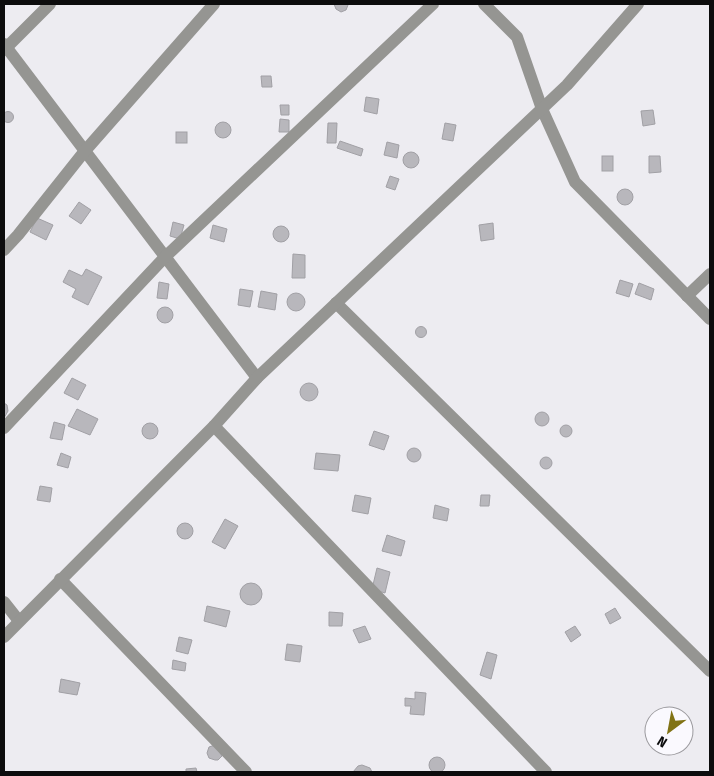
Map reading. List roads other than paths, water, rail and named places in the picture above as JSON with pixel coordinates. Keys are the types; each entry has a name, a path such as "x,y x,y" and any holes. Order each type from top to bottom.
{"street":[{"path":"50,4 5,48 257,378"},
{"path":"4,250 84,152 214,4"},
{"path":"4,428 165,257 434,4"},
{"path":"484,4 517,37 542,109 575,182 710,319"},
{"path":"4,636 214,426 257,378 567,86 638,4"},
{"path":"687,296 710,274"},
{"path":"336,303 710,671"},
{"path":"214,426 546,772"},
{"path":"60,579 246,772"},
{"path":"4,602 19,621"}]}
